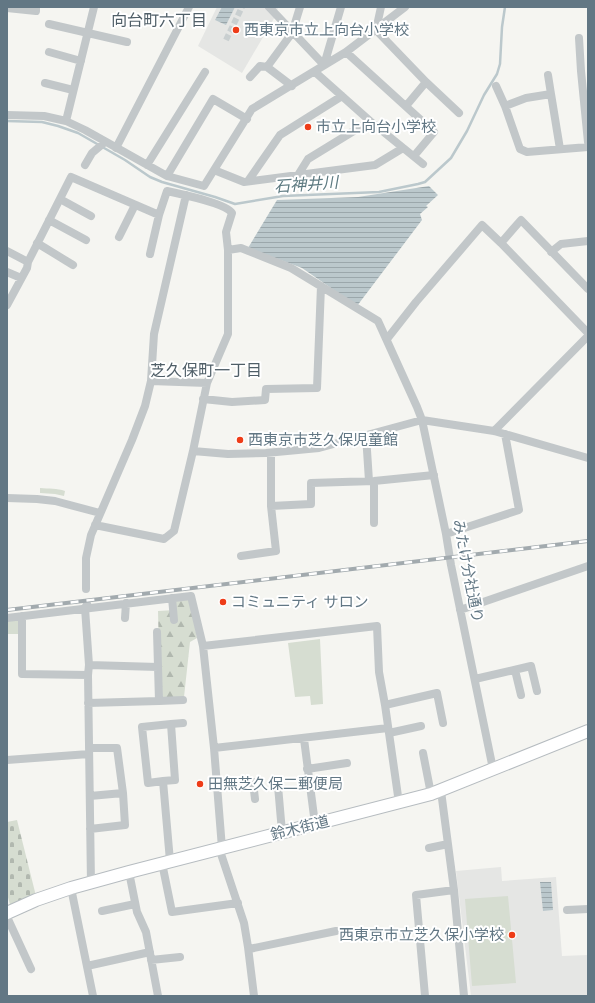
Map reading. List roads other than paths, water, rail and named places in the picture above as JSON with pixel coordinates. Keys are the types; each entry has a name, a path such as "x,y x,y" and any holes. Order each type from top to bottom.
{"main road":[{"name":"鈴木街道","path":"7,913 36,900 72,888 166,862 399,803 436,792 588,731"}],"street":[{"path":"7,8 36,11 36,7"},
{"path":"66,121 94,7"},
{"path":"116,148 189,7"},
{"path":"268,7 324,65"},
{"path":"267,67 292,33 300,7"},
{"path":"324,65 341,7"},
{"path":"376,30 381,7"},
{"path":"7,115 44,116 66,121 167,176 204,186 252,109 346,52 405,7"},
{"path":"49,24 127,42"},
{"path":"376,30 426,82 459,113"},
{"path":"579,38 588,142"},
{"path":"49,52 80,61"},
{"path":"346,52 434,132 414,156"},
{"path":"250,77 260,66 267,67 292,86"},
{"path":"147,165 205,72"},
{"path":"315,72 370,121 424,164"},
{"path":"548,75 560,149"},
{"path":"406,106 426,82"},
{"path":"45,83 73,90"},
{"path":"496,86 505,106 520,149 527,152 588,147"},
{"path":"505,106 526,98 552,94"},
{"path":"248,181 280,135 342,96"},
{"path":"167,176 213,99 247,119"},
{"path":"298,175 308,159 370,121"},
{"path":"85,165 92,153 105,142"},
{"path":"214,170 244,182 374,166 403,148"},
{"path":"7,305 71,177 159,215"},
{"path":"94,524 164,539 174,531 207,383 228,334 228,250 226,232 232,213 230,209 186,195 167,191 159,215 150,254"},
{"path":"86,589 86,558 94,524 132,440 145,406 151,381 154,334 186,195"},
{"path":"60,199 91,216"},
{"path":"119,237 135,205"},
{"path":"49,220 86,240"},
{"path":"501,242 521,220 588,289"},
{"path":"387,339 416,302 482,225 501,242 588,333"},
{"path":"551,252 561,244 588,241"},
{"path":"37,244 73,265"},
{"name":"みたけ分社通り","path":"228,250 241,248 291,268 378,321 422,420 446,534 450,565 494,769"},
{"path":"7,251 28,262"},
{"path":"7,272 21,278"},
{"path":"203,400 232,402 265,400 266,389 317,388 321,286"},
{"path":"494,431 588,336"},
{"path":"151,381 207,383"},
{"path":"193,451 228,454 270,453 318,448 422,420 494,431 588,458"},
{"path":"446,534 519,510 504,434"},
{"path":"366,435 374,523"},
{"path":"241,556 276,551 271,506 270,453"},
{"path":"271,506 311,504 311,483 371,481 434,475"},
{"path":"7,498 55,501 100,513"},
{"path":"460,610 588,566"},
{"path":"7,618 86,606 191,596 203,646 214,748 220,848 244,923 249,949 254,996"},
{"path":"172,598 174,620"},
{"path":"125,618 126,603"},
{"path":"86,606 90,665 88,675 88,703 91,883"},
{"path":"22,616 22,674 88,675"},
{"path":"203,646 377,626 379,672 386,705 388,730 399,803"},
{"path":"157,632 159,701"},
{"path":"90,665 158,667"},
{"path":"475,679 531,666 537,691"},
{"path":"515,670 521,695"},
{"path":"386,705 437,693 443,722"},
{"path":"88,703 182,700"},
{"path":"171,724 175,780 148,783 142,727 171,724 183,723"},
{"path":"214,748 421,726"},
{"path":"304,739 315,824"},
{"path":"7,760 117,748 123,793 125,825 90,829"},
{"path":"423,752 436,792 448,844 464,996"},
{"path":"308,769 347,763"},
{"path":"163,781 166,862 172,912 238,904"},
{"path":"217,787 253,782 255,799"},
{"path":"278,786 282,832"},
{"path":"90,796 123,793"},
{"path":"429,848 448,844"},
{"path":"129,872 137,912 146,932 158,996"},
{"path":"72,888 93,996"},
{"path":"426,996 416,894 454,890"},
{"path":"102,911 135,904"},
{"path":"567,910 588,909"},
{"path":"7,917 31,969"},
{"path":"249,949 336,930"},
{"path":"87,966 151,956 180,957"}],"waterway":[{"name":"石神井川","path":"7,121 42,122 78,133 125,160 150,177 235,204 283,196 379,192 418,184 425,182 451,158 467,131 484,95 497,74 500,64 502,27 505,7"}],"tunnel":[{"path":"226,40 242,7"}],"railway":[{"path":"7,610 588,541"}],"place":[{"name":"西東京市立上向台小学校","path":"236,30"},
{"name":"市立上向台小学校","path":"308,127"},
{"name":"西東京市芝久保児童館","path":"240,440"},
{"name":"コミュニティ サロン","path":"223,602"},
{"name":"田無芝久保二郵便局","path":"200,784"},
{"name":"西東京市立芝久保小学校","path":"512,935"}],"district":[{"name":"向台町六丁目","path":"159,20"},
{"name":"芝久保町一丁目","path":"206,370"}]}
